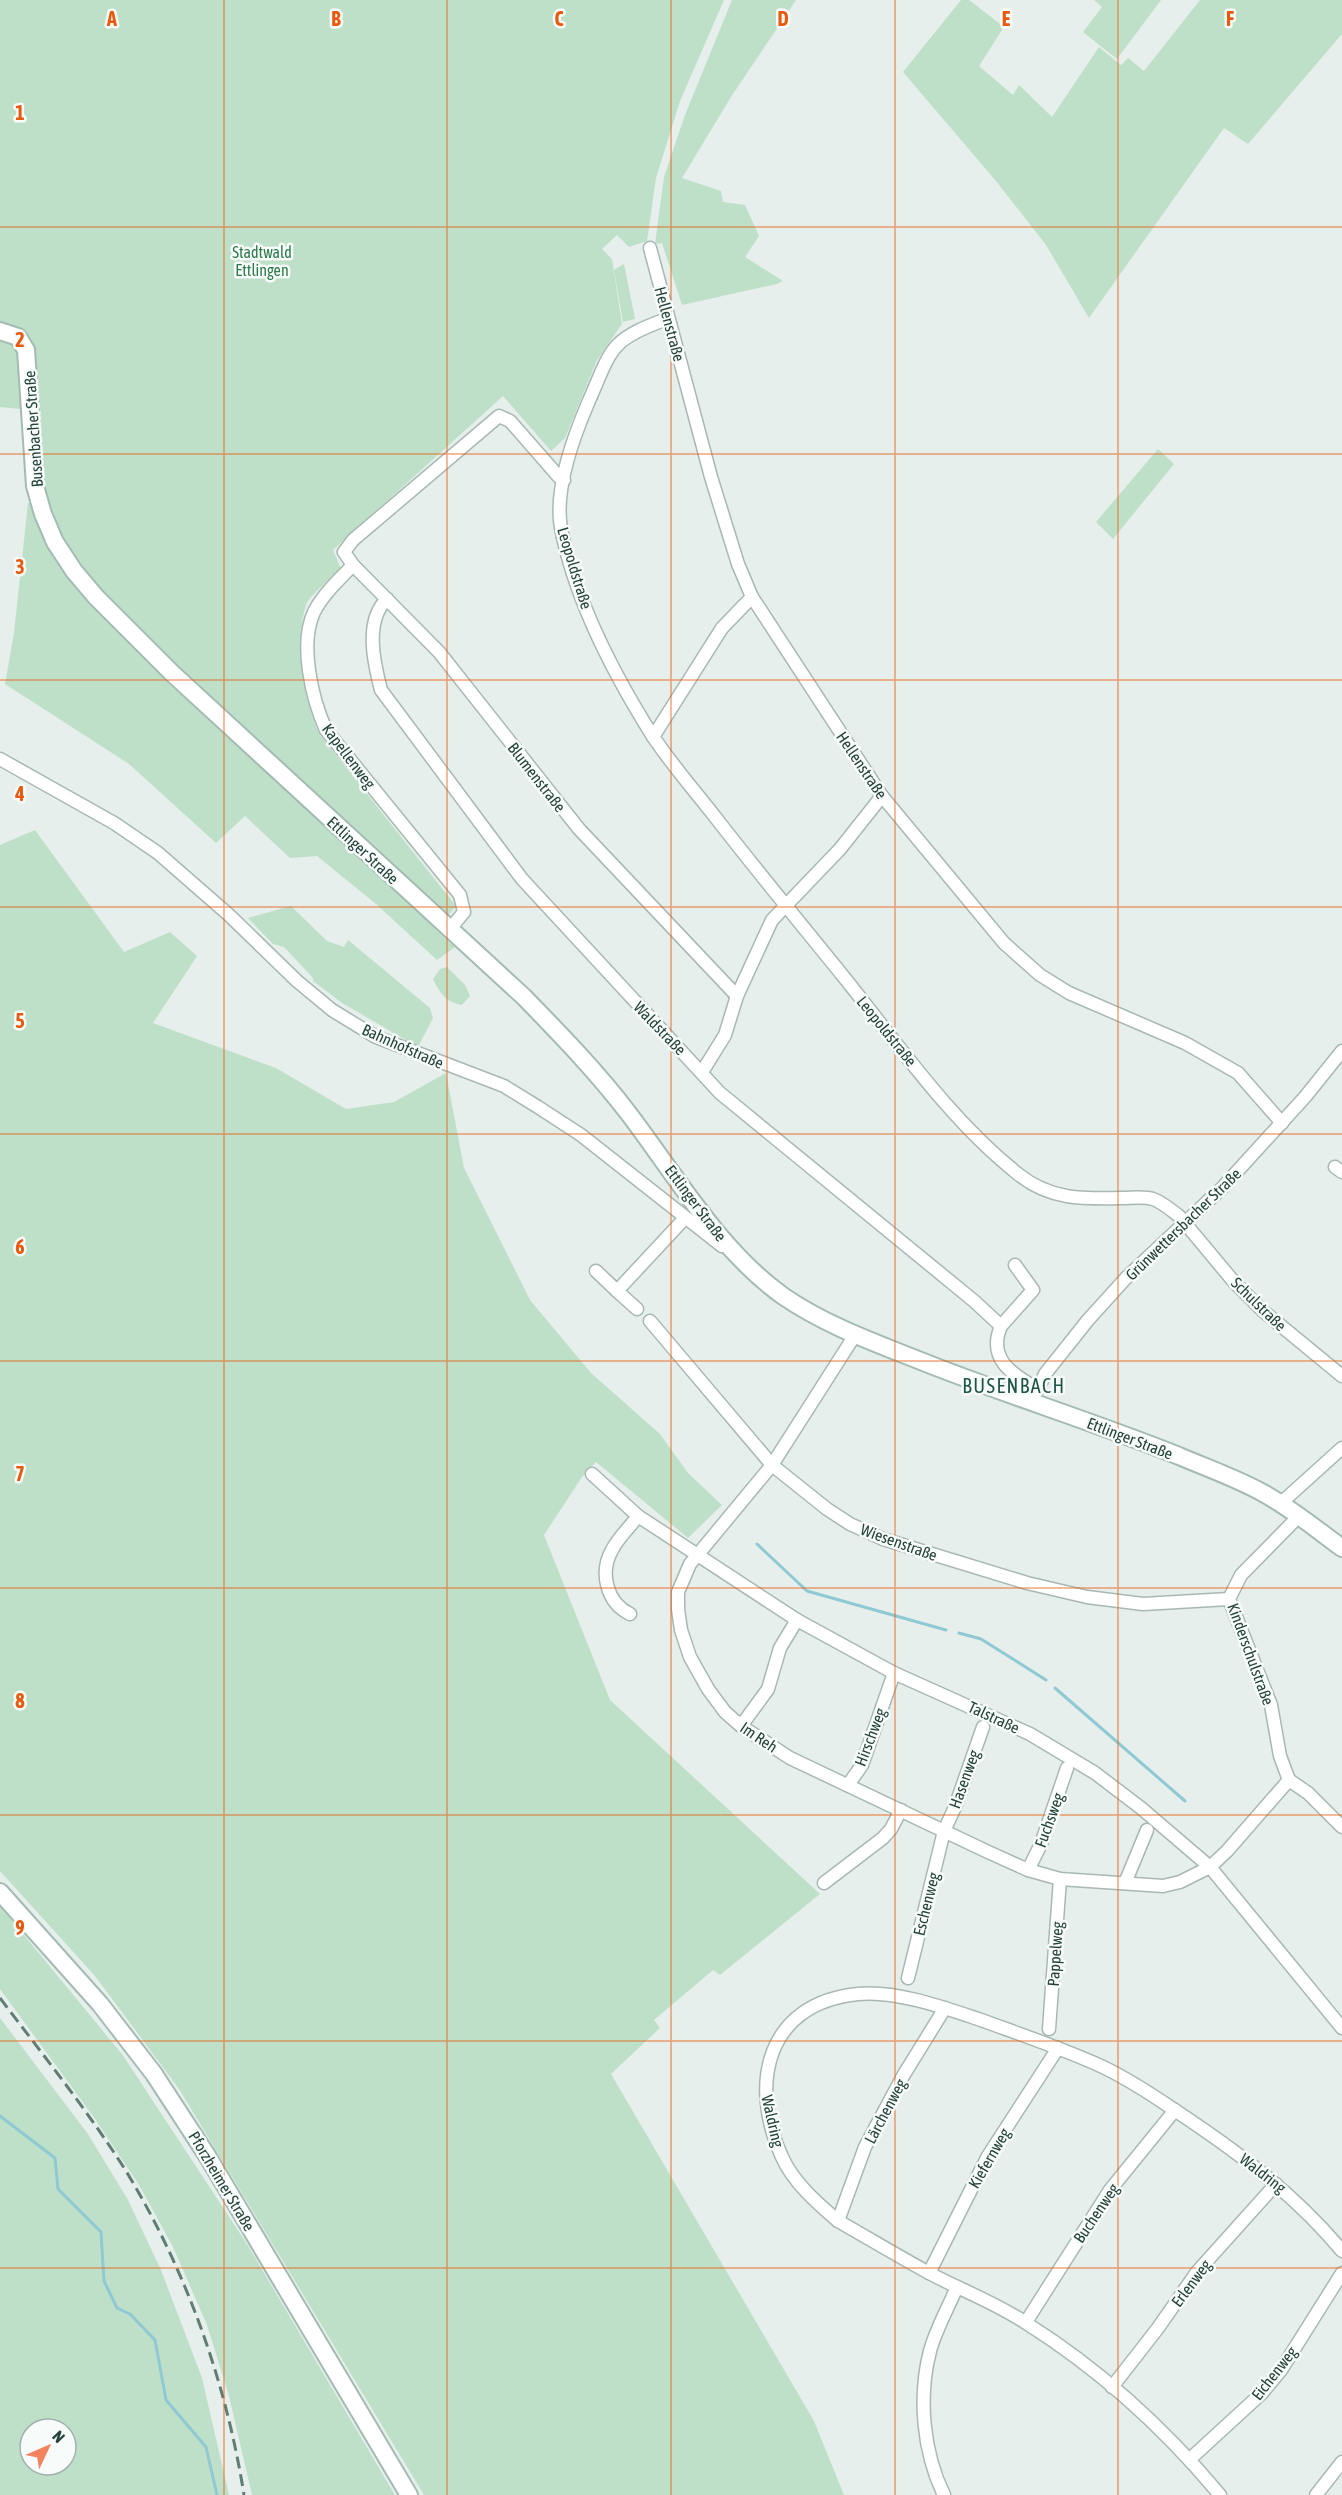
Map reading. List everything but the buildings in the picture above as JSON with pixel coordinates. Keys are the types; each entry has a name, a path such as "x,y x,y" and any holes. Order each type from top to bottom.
{"main road":[{"name":"Busenbacher Straße","path":"0,331 18,337 26,350 35,486 43,514 55,542 74,571 96,597 173,674"},
{"name":"Ettlinger Straße","path":"173,674 524,997 578,1053 627,1112 733,1250 756,1275 784,1296 817,1317 855,1335 986,1386 1035,1395 1245,1483 1281,1503 1342,1548"},
{"name":"Pforzheimer Straße","path":"0,1892 100,2004 154,2074 208,2157 409,2495"}],"street":[{"name":"Hellenstraße","path":"650,248 667,319 738,564 752,597 882,796 1004,943 1040,975 1068,993 1185,1043 1220,1061 1238,1073 1281,1123"},
{"name":"Leopoldstraße","path":"667,319 629,334 617,344 607,358 572,440 559,503 560,525 578,587 615,668 654,737 936,1091 993,1154 1014,1172 1055,1195 1074,1199 1152,1198 1168,1207 1184,1223"},
{"name":"Blumenstraße","path":"564,480 510,421 500,416 353,540 344,552 353,565 439,652 579,829 738,996"},
{"name":"Kapellenweg","path":"353,565 322,598 309,628 310,668 316,708 326,730 460,895 464,912 450,929"},
{"path":"654,737 722,628 752,597"},
{"name":"Waldstraße","path":"387,599 379,606 373,629 376,670 381,690 522,879 581,946 720,1093 974,1301 1000,1326"},
{"name":"Bahnhofstraße","path":"0,759 114,823 158,853 229,915 297,981 332,1011 394,1045 512,1092 581,1135 720,1245 733,1250"},
{"path":"702,1072 724,1035 738,996 772,920 840,849 882,796"},
{"name":"Grünwettersbacher Straße","path":"1035,1395 1096,1312 1126,1278 1222,1188 1342,1051"},
{"path":"617,1291 685,1218"},
{"name":"Schulstraße","path":"1184,1223 1234,1282 1263,1311 1342,1376"},
{"path":"1015,1265 1033,1290 1000,1326 996,1337 1000,1357 1008,1370 1035,1395"},
{"path":"597,1271 637,1309"},
{"name":"Wiesenstraße","path":"650,1321 772,1464 827,1509 850,1524 883,1539 1027,1583 1087,1597 1143,1604 1229,1599"},
{"name":"Im Reh","path":"855,1335 772,1464 685,1574 678,1592 681,1630 690,1657 708,1689 725,1712 741,1726 790,1758 1028,1870 1060,1879 1163,1886 1180,1882 1210,1867"},
{"path":"1281,1503 1342,1448"},
{"name":"Talstraße","path":"592,1474 638,1516 797,1620 894,1673 988,1713 1072,1758 1141,1808 1210,1867 1342,2028"},
{"path":"630,1614 619,1609 609,1595 607,1562 612,1549 638,1516"},
{"name":"Kinderschulstraße","path":"1289,1780 1280,1756 1271,1705 1229,1599 1241,1575 1299,1516"},
{"path":"741,1726 768,1689 780,1648 797,1620"},
{"name":"Hirschweg","path":"848,1785 862,1765 894,1673"},
{"name":"Hasenweg","path":"944,1831 955,1807 983,1727"},
{"name":"Fuchsweg","path":"1028,1870 1041,1844 1067,1768"},
{"path":"1210,1867 1227,1851 1289,1780 1308,1793 1342,1827"},
{"path":"824,1883 882,1838 891,1829 901,1810"},
{"path":"1125,1882 1147,1830"},
{"name":"Eschenweg","path":"908,1978 944,1831"},
{"name":"Pappelweg","path":"1049,2029 1060,1879"},
{"name":"Waldring","path":"1220,2495 1190,2459 1112,2387 1026,2322 929,2273 838,2221 806,2191 782,2158 767,2108 765,2084 770,2055 783,2031 793,2020 805,2010 825,2002 858,1994 905,1998 945,2008 1058,2048 1105,2068 1175,2110 1200,2126 1289,2194 1342,2251"},
{"name":"Lärchenweg","path":"838,2221 865,2147 903,2076 945,2008"},
{"name":"Kiefernweg","path":"929,2273 988,2156 1058,2048"},
{"name":"Buchenweg","path":"1026,2322 1110,2190 1175,2110"},
{"name":"Erlenweg","path":"1112,2387 1158,2328 1197,2272 1276,2184"},
{"name":"Eichenweg","path":"1190,2459 1262,2393 1281,2370 1342,2273"},
{"path":"944,2495 925,2426 925,2374 930,2349 957,2287"},
{"path":"1316,2495 1342,2462"}],"green space":[{"name":"Stadtwald Ettlingen","path":"0,0 724,0 680,101 656,178 647,241 629,247 617,235 602,249 612,259 622,324 597,360 565,438 551,451 503,396 333,550 341,569 316,592 306,605 301,635 303,672 310,708 321,736 456,906 436,930 455,947 437,960 376,904 317,856 290,858 245,816 216,843 129,764 5,684 14,633 28,503 47,501 42,475 41,411 0,407"},
{"path":"732,0 796,0 731,97 682,178 721,191 723,202 745,205 759,236 745,257 783,281 682,305 662,243 655,244 664,177 685,115"},
{"path":"961,0 969,0 1004,27 979,66 1013,95 1019,85 1052,117 1099,47 1121,65 1128,58 1144,71 1200,0 1342,0 1342,34 1248,144 1224,128 1089,318 1046,245 996,181 903,72"},
{"path":"1094,0 1161,0 1117,59 1083,32 1102,7"},
{"path":"624,264 635,319 623,322 614,270"},
{"path":"1158,449 1174,464 1113,539 1096,522"},
{"path":"35,830 124,952 170,932 197,956 153,1023 276,1068 346,1109 394,1102 446,1073 464,1168 530,1300 591,1373 660,1434 688,1473 722,1505 688,1538 596,1462 582,1477 544,1535 610,1700 820,1894 720,1975 713,1970 654,2020 660,2028 611,2074 814,2421 844,2495 424,2495 179,2089 95,1976 0,1871 0,845"},
{"path":"291,906 327,941 344,947 348,940 430,1008 433,1018 418,1047 342,1003 313,981 313,978 284,947 273,944 248,918"},
{"path":"447,967 465,985 470,996 462,1005 444,996 433,979 440,969"},
{"path":"0,1906 122,2054 247,2244 395,2495 252,2495 229,2396 207,2325 173,2247 139,2185 95,2119 0,1989"},
{"path":"0,2018 88,2134 128,2200 161,2270 202,2378 229,2495 0,2495"}],"waterway":[{"path":"757,1544 807,1591 946,1630"},
{"path":"959,1633 981,1639 1046,1680"},
{"path":"1055,1688 1185,1801"},
{"path":"0,2116 55,2158 58,2189 101,2232 104,2281 117,2308 130,2314 155,2340 166,2400 206,2447 217,2495"}],"railway":[{"path":"0,1998 65,2083 126,2171 167,2247 201,2327 215,2368 244,2495"}],"district":[{"name":"BUSENBACH","path":"1014,1385"}]}
